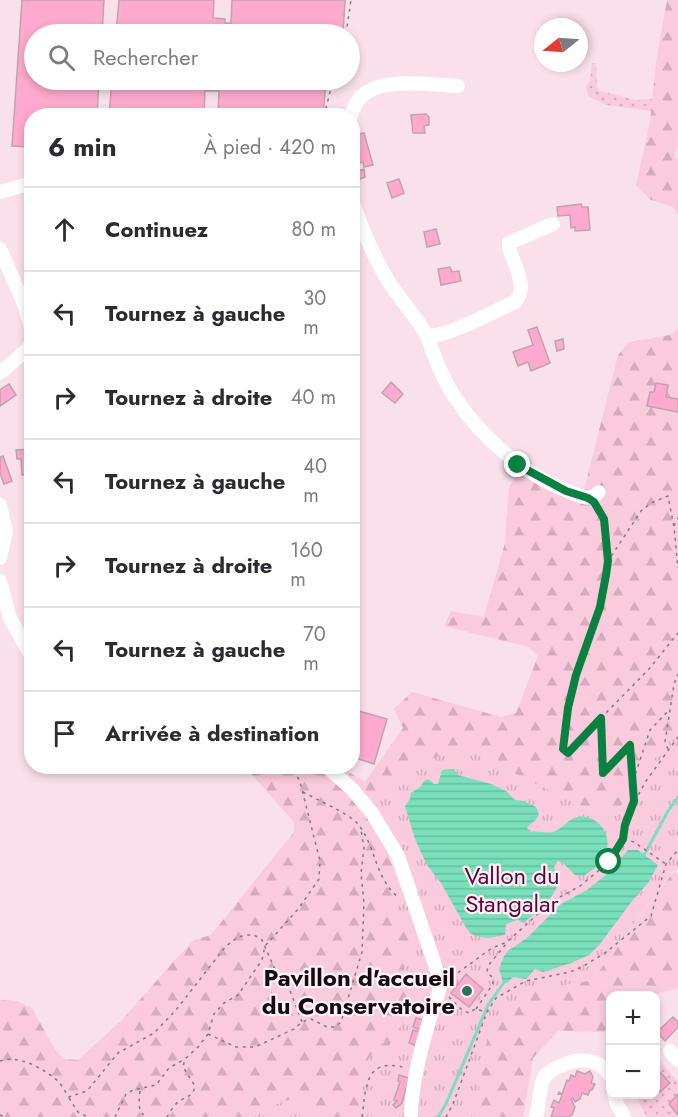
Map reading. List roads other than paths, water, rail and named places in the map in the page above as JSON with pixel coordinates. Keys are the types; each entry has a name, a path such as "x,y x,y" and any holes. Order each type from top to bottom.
{"street":[{"path":"353,108 358,98 371,88 384,84 458,86"},
{"path":"0,192 24,185"},
{"path":"360,220 389,282 427,336 443,377 457,400 489,438 518,465 566,491 594,495"},
{"path":"427,336 435,336 448,331 515,302 521,296 522,287 509,243 553,224"},
{"path":"0,249 24,304"},
{"path":"0,374 24,352"},
{"path":"0,505 6,532 0,558"},
{"path":"0,581 10,618 24,643"},
{"path":"335,774 352,789 372,813 398,856 441,984 430,1018 414,1085 411,1117"},
{"path":"536,1117 541,1085 547,1074 566,1063 584,1060 598,1064 606,1071"},
{"path":"615,1099 624,1117"}],"waterway":[{"path":"643,857 678,797"},
{"path":"438,1117 446,1104 488,1005 505,981"}],"place":[{"name":"Pavillon d'accueil du Conservatoire","path":"467,991"}],"park label":[{"name":"Vallon du Stangalar","path":"512,889"}]}
